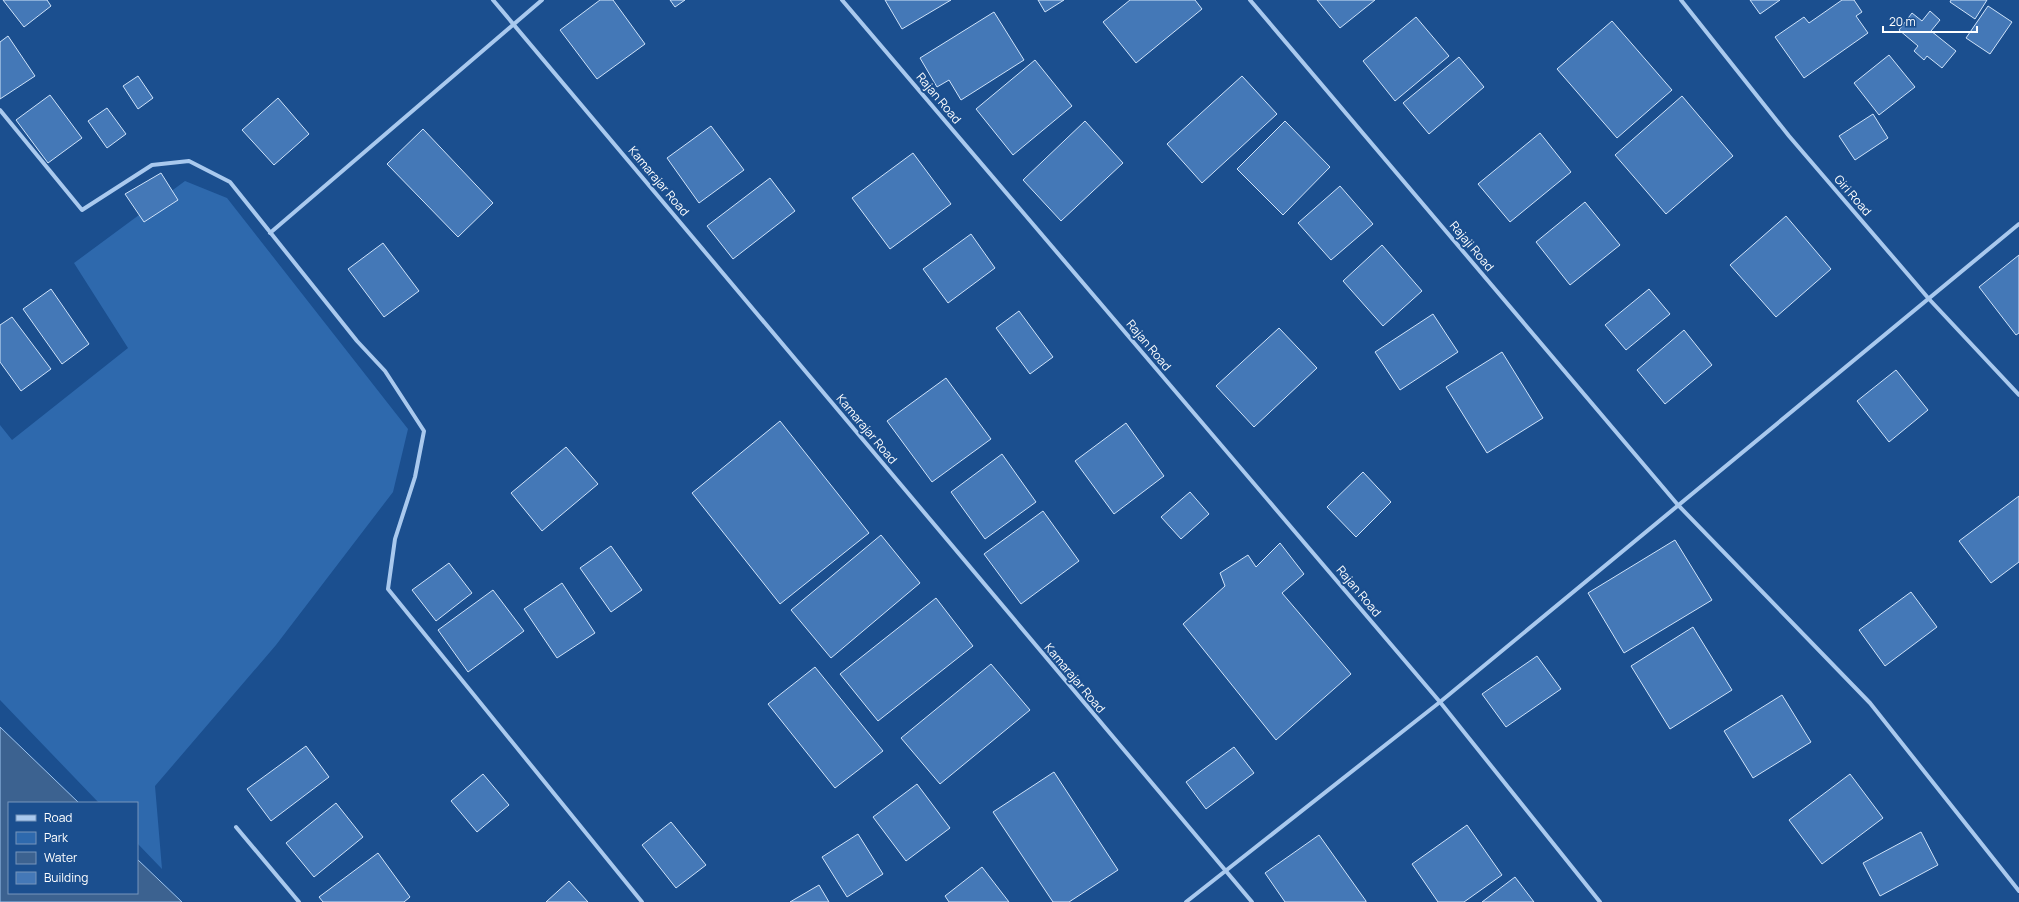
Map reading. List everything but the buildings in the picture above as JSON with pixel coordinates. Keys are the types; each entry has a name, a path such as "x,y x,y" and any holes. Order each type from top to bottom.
{"street":[{"name":"Kamarajar Road","path":"493,0 1225,872 1252,902"},
{"path":"270,234 542,0"},
{"name":"Rajan Road","path":"842,0 1440,702 1600,902"},
{"name":"Rajaji Road","path":"1250,0 1678,505 1870,703 2019,892"},
{"name":"Giri Road","path":"1681,0 1789,136 1929,300 2019,394"},
{"path":"0,110 82,210 152,165 189,161 230,182 357,341 385,371 424,430 415,477 396,539 388,589 642,902"},
{"path":"1186,902 1440,702 1929,300 2019,224"},
{"path":"236,827 299,902"}],"green space":[{"path":"185,181 227,198 408,429 393,492 276,645 155,786 162,869 138,844 138,802 98,802 0,700 0,425 12,440 128,348 74,263"}],"water":[{"path":"0,727 78,802 8,802 8,894 138,894 138,860 182,902 0,902"}]}
